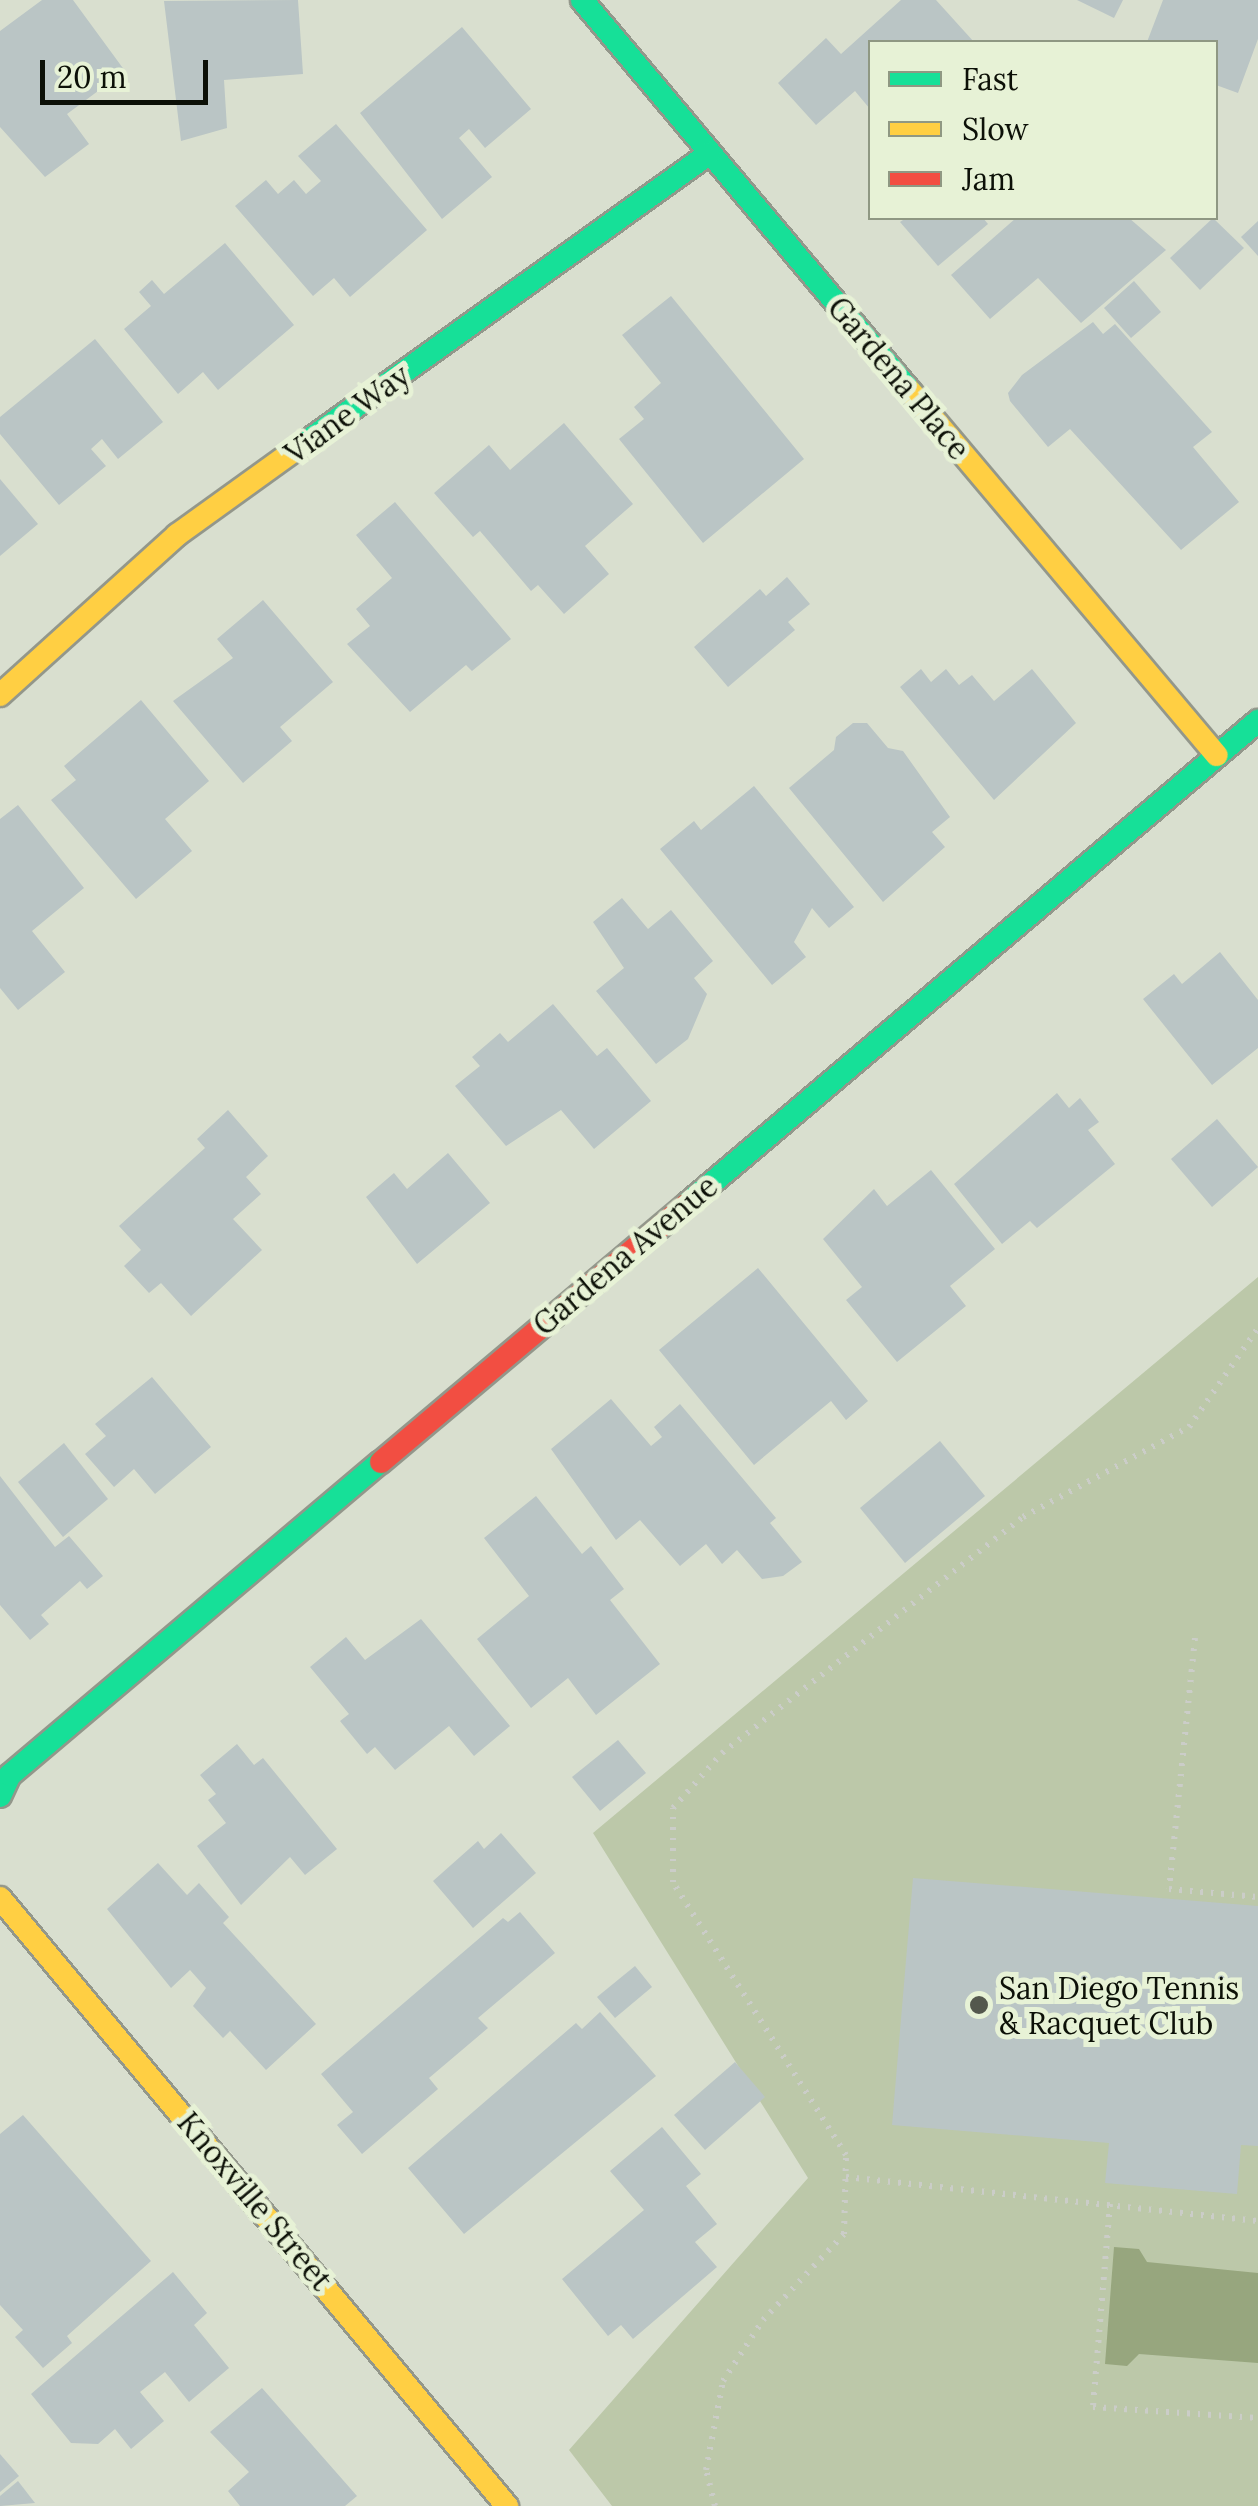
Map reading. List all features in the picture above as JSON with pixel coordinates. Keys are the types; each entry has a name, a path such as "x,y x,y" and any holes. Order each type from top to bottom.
{"street":[{"name":"Gardena Place","path":"582,0 1216,755"},
{"name":"Viane Way","path":"0,694 177,535 710,153"},
{"name":"Gardena Avenue","path":"0,1796 10,1775 1258,721"},
{"name":"Knoxville Street","path":"0,1898 507,2506"}],"path":[{"path":"715,2506 706,2470 723,2381 762,2320 844,2234 846,2155 673,1882 674,1808 722,1753 1022,1517 1188,1428 1258,1328"},
{"path":"1195,1638 1169,1889 1258,1898"},
{"path":"846,2176 1258,2221"},
{"path":"1110,2204 1093,2407 1258,2418"}],"shaded area":[{"name":"San Diego Tennis & Racquet Club","path":"1258,1277 1258,2506 612,2506 569,2450 808,2178 593,1833"},
{"path":"1114,2247 1139,2249 1147,2262 1258,2273 1258,2363 1139,2354 1127,2366 1105,2364"}],"building":[{"path":"42,0 73,0 125,71 67,114 89,144 45,177 0,127 0,31"},
{"path":"298,0 303,74 224,80 227,128 181,141 164,1"},
{"path":"901,0 936,0 972,40 868,40 868,107 855,91 816,125 778,83 826,38 841,54"},
{"path":"1077,0 1123,0 1114,18"},
{"path":"1163,0 1258,0 1258,39 1238,93 1218,86 1218,40 1148,40"},
{"path":"462,27 531,109 485,148 469,129 459,138 492,177 442,219 360,113"},
{"path":"336,124 427,230 350,297 334,278 313,296 235,206 266,180 278,194 294,180 306,194 321,181 298,156"},
{"path":"985,220 988,224 938,266 900,222"},
{"path":"1014,220 1131,220 1166,250 1081,323 1038,278 990,319 951,275"},
{"path":"1211,220 1244,248 1200,290 1170,258"},
{"path":"1258,221 1258,256 1241,237"},
{"path":"225,243 294,325 218,390 203,372 178,394 124,329 151,306 139,292 152,280 164,294"},
{"path":"1134,281 1161,312 1131,338 1104,308"},
{"path":"671,296 804,459 703,543 619,439 644,419 634,407 661,383 622,335"},
{"path":"1093,322 1103,334 1115,324 1212,432 1193,447 1239,502 1181,550 1070,429 1048,447 1010,401 1008,393 1022,375"},
{"path":"95,339 163,422 118,459 102,439 91,449 106,466 59,505 0,434 0,417"},
{"path":"564,423 633,504 585,546 609,574 564,614 538,585 531,591 480,531 473,537 434,493 489,445 510,470"},
{"path":"0,479 38,524 0,556"},
{"path":"395,502 511,639 472,671 466,665 410,712 347,644 370,626 356,609 392,578 356,535"},
{"path":"787,577 810,604 788,622 795,630 728,687 694,647 760,589 766,596"},
{"path":"263,600 333,682 280,727 292,741 243,783 173,701 233,658 217,639"},
{"path":"921,669 931,682 946,669 959,685 972,675 994,701 1032,669 1076,723 994,800 900,687"},
{"path":"141,700 209,781 165,819 192,851 136,899 51,800 76,780 64,766"},
{"path":"853,723 867,723 888,748 903,751 950,817 932,832 945,847 883,902 789,788 834,750 836,737"},
{"path":"754,786 854,907 829,928 812,908 794,942 806,957 772,985 660,849 694,821 701,830"},
{"path":"18,805 84,888 32,931 65,972 18,1010 0,988 0,819"},
{"path":"622,898 648,929 671,910 713,961 694,978 707,994 688,1039 656,1064 596,991 624,968 593,922"},
{"path":"1220,952 1258,1000 1258,1048 1212,1085 1143,999 1174,974 1182,984"},
{"path":"553,1004 597,1056 607,1048 651,1101 594,1149 561,1110 506,1146 455,1086 480,1066 472,1057 500,1033 508,1042"},
{"path":"1057,1093 1069,1108 1080,1098 1099,1122 1088,1130 1115,1164 1037,1228 1030,1221 1002,1244 954,1184"},
{"path":"228,1110 268,1156 246,1177 261,1194 233,1219 262,1250 191,1316 161,1283 149,1293 124,1266 141,1250 119,1226 205,1148 197,1139"},
{"path":"1217,1119 1258,1167 1212,1207 1171,1159"},
{"path":"448,1153 490,1203 417,1264 366,1197 394,1173 407,1189"},
{"path":"931,1170 995,1249 950,1286 966,1306 897,1362 846,1300 862,1287 823,1239 874,1189 887,1206"},
{"path":"758,1268 868,1401 846,1420 831,1401 754,1465 659,1350"},
{"path":"152,1377 211,1447 155,1494 134,1469 114,1487 85,1454 106,1436 95,1424"},
{"path":"611,1399 651,1446 662,1437 654,1427 680,1404 776,1518 770,1523 802,1562 783,1576 762,1579 737,1550 722,1564 706,1544 680,1566 640,1520 616,1540 551,1449"},
{"path":"940,1441 985,1496 905,1563 860,1508"},
{"path":"64,1443 108,1499 63,1537 18,1482"},
{"path":"0,1476 55,1547 69,1536 103,1576 87,1589 80,1581 41,1615 49,1624 30,1640 0,1605"},
{"path":"536,1496 582,1554 591,1546 624,1589 610,1600 660,1664 596,1715 568,1678 531,1708 477,1639 529,1596 484,1538"},
{"path":"421,1619 510,1726 474,1756 449,1726 395,1770 375,1747 367,1754 340,1721 349,1714 310,1667 346,1637 365,1660"},
{"path":"618,1740 646,1773 600,1811 572,1777"},
{"path":"237,1744 254,1765 263,1758 337,1849 305,1875 290,1857 241,1905 197,1846 226,1823 208,1800 216,1794 200,1775"},
{"path":"501,1833 536,1873 473,1928 433,1881 478,1841 484,1849"},
{"path":"158,1863 187,1895 199,1883 229,1917 223,1923 316,2024 266,2070 230,2031 223,2038 193,2006 206,1988 190,1970 171,1988 107,1909"},
{"path":"913,1878 1258,1906 1258,2146 1241,2145 1237,2194 1105,2183 1109,2143 892,2125"},
{"path":"520,1912 555,1953 478,2018 488,2028 429,2078 438,2089 362,2154 337,2125 353,2112 321,2074 503,1918 508,1922"},
{"path":"635,1966 652,1987 615,2018 597,1997"},
{"path":"600,2012 656,2076 464,2234 408,2168 576,2023 582,2029"},
{"path":"735,2062 765,2097 705,2150 674,2115"},
{"path":"23,2115 151,2261 67,2336 72,2343 43,2368 15,2337 23,2330 0,2305 0,2134"},
{"path":"662,2127 701,2174 686,2186 717,2224 695,2242 717,2267 633,2339 621,2325 608,2336 562,2279 644,2210 610,2171"},
{"path":"173,2272 207,2313 194,2325 229,2368 189,2402 165,2372 140,2392 164,2421 131,2449 115,2429 98,2444 71,2443 31,2394"},
{"path":"262,2388 357,2496 345,2506 240,2506 228,2491 249,2472 210,2432"},
{"path":"0,2454 19,2476 0,2492"},
{"path":"18,2481 35,2503 0,2506 0,2496"}],"traffic: fast":[{"path":"582,0 910,391"},
{"path":"299,447 710,153"},
{"path":"687,1204 1258,721"},
{"path":"0,1796 10,1775 381,1462"}],"traffic: slow":[{"path":"910,391 1216,755"},
{"path":"0,695 177,535 299,447"},
{"path":"0,1898 507,2506"}],"traffic: jam":[{"path":"381,1462 687,1204"}],"place":[{"name":"San Diego Tennis & Racquet Club","path":"979,2005"}]}
